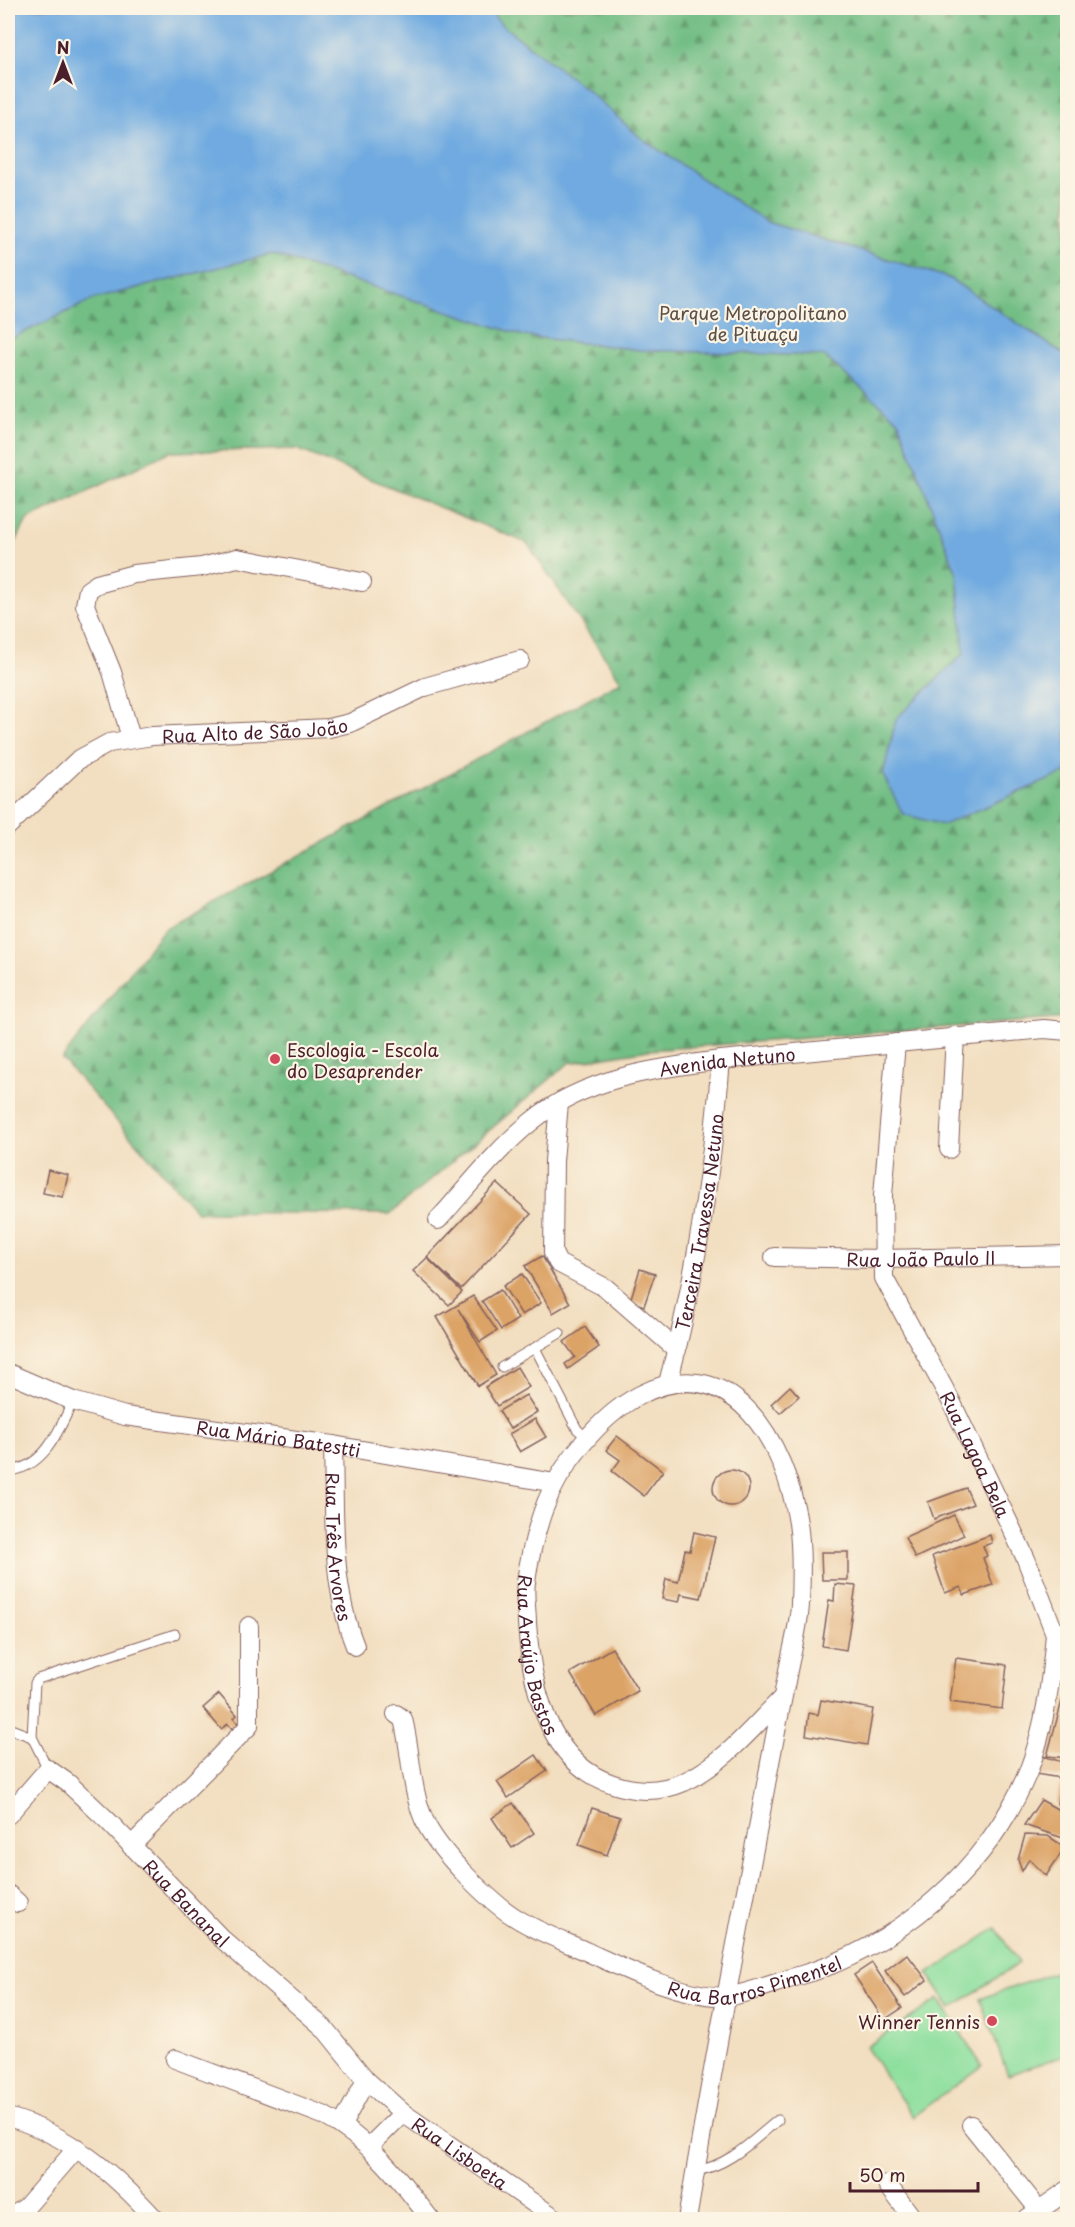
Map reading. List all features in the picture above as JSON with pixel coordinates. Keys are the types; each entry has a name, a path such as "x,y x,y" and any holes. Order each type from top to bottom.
{"street":[{"path":"131,738 112,672 85,605 88,590 96,584 134,573 202,567 237,558 362,582"},
{"name":"Rua Alto de São João","path":"8,826 78,760 109,743 131,738 329,728 350,723 435,683 520,660"},
{"name":"Avenida Netuno","path":"438,1220 532,1120 584,1090 632,1074 721,1060 955,1036 1044,1029 1068,1031"},
{"path":"949,1149 955,1036"},
{"name":"Rua Lagoa Bela","path":"896,1043 886,1135 882,1268 888,1289 925,1349 1026,1559 1055,1634 1068,1650"},
{"name":"Terceira Travessa Netuno","path":"668,1383 677,1350 702,1212 721,1060"},
{"path":"560,1103 554,1161 553,1253 558,1263 606,1288 677,1350"},
{"name":"Rua João Paulo II","path":"774,1257 882,1259 1068,1255"},
{"name":"Rua Mário Batestti","path":"8,1373 73,1401 125,1416 333,1445 555,1483"},
{"name":"Rua Araújo Bastos","path":"687,2220 725,1997 783,1698 800,1608 798,1523 787,1478 775,1446 749,1409 730,1395 710,1385 668,1383 622,1406 587,1438 555,1483 543,1509 525,1585 531,1663 543,1708 553,1733 573,1761 604,1782 630,1790 657,1790 680,1784 723,1757 783,1698"},
{"name":"Rua Três Arvores","path":"333,1445 336,1558 345,1616 355,1646"},
{"path":"131,1846 249,1726 249,1626"},
{"name":"Rua Barros Pimentel","path":"396,1714 403,1719 416,1793 427,1826 447,1855 510,1914 530,1926 634,1973 684,1990 725,1997 814,1972 847,1959 889,1934 954,1882 983,1850 1007,1814 1028,1771 1059,1671 1055,1634"},
{"path":"8,1815 48,1769"},
{"name":"Rua Bananal","path":"48,1769 88,1801 214,1932 324,2028 366,2080"},
{"path":"175,2059 323,2115 342,2125 370,2146 431,2220"},
{"path":"342,2125 366,2080"},
{"name":"Rua Lisboeta","path":"366,2080 403,2113 535,2213 558,2220"},
{"path":"370,2146 403,2113"},
{"path":"8,2117 49,2131 76,2148 125,2186 156,2220"},
{"path":"970,2125 1032,2215 1068,2190"},
{"path":"8,2219 24,2213 76,2148"},
{"path":"887,2184 914,2220"}],"lane":[{"path":"502,1367 560,1333"},
{"path":"535,1348 577,1429 587,1438"},
{"path":"8,1471 27,1465 40,1456 53,1441 73,1401"},
{"path":"48,1769 32,1737 35,1683 38,1679 175,1634"},
{"path":"8,1728 32,1737"},
{"path":"695,2171 719,2165 731,2158 777,2120"}],"green space":[{"name":"Parque Metropolitano de Pituaçu","path":"8,8 1067,8 1067,1018 649,1050 569,1063 390,1214 197,1212 62,1059 164,929 621,681 527,543 297,449 169,452 27,520 8,557"},
{"path":"996,1928 1019,1963 951,2008 928,1974"},
{"path":"1061,1970 1067,1988 1067,2054 1008,2075 980,1999"},
{"path":"939,1999 982,2066 913,2117 866,2047"}],"water":[{"path":"8,8 487,8 502,25 586,89 641,138 767,222 949,278 1067,356 1067,772 943,825 903,814 883,775 896,719 964,653 957,574 898,420 824,356 640,350 524,336 272,254 94,299 8,340"}],"building":[{"path":"48,1170 68,1175 63,1197 43,1193"},
{"path":"497,1183 531,1214 461,1289 427,1257"},
{"path":"542,1256 570,1303 553,1313 525,1266"},
{"path":"427,1258 462,1292 449,1305 413,1271"},
{"path":"640,1269 655,1274 644,1306 630,1301"},
{"path":"522,1274 541,1303 522,1315 503,1286"},
{"path":"500,1290 518,1319 501,1330 482,1301"},
{"path":"473,1296 497,1331 480,1342 458,1309 496,1375 478,1386 437,1317"},
{"path":"585,1327 599,1347 568,1369 565,1364 575,1357 564,1342"},
{"path":"517,1367 529,1387 497,1406 485,1387"},
{"path":"790,1386 799,1396 780,1413 771,1404"},
{"path":"526,1395 537,1412 510,1429 499,1411"},
{"path":"535,1419 546,1437 520,1452 509,1434"},
{"path":"617,1436 663,1471 644,1496 612,1471 620,1460 606,1450"},
{"path":"731,1470 743,1476 749,1488 743,1500 731,1506 719,1500 713,1488 719,1476"},
{"path":"966,1488 973,1504 934,1519 928,1502"},
{"path":"954,1515 964,1535 915,1558 905,1537"},
{"path":"694,1532 715,1537 701,1598 681,1594 679,1602 662,1599 666,1579 678,1582 685,1550 690,1551"},
{"path":"990,1535 992,1543 983,1546 987,1556 983,1558 993,1585 964,1595 961,1587 945,1593 932,1556"},
{"path":"821,1552 848,1552 848,1580 822,1580"},
{"path":"835,1584 856,1586 846,1650 822,1646 829,1600 834,1601"},
{"path":"612,1648 638,1691 596,1716 570,1673"},
{"path":"956,1658 1007,1665 1002,1709 950,1702"},
{"path":"219,1694 237,1715 234,1718 239,1725 233,1730 228,1724 221,1729 203,1708"},
{"path":"1063,1697 1068,1698 1068,1758 1047,1756"},
{"path":"821,1700 873,1709 867,1745 806,1735 809,1713 818,1715"},
{"path":"536,1755 547,1771 508,1798 497,1782"},
{"path":"1042,1756 1066,1763 1067,1779 1035,1774"},
{"path":"1060,1785 1068,1786 1068,1811 1057,1804"},
{"path":"1041,1800 1068,1815 1063,1838 1024,1825"},
{"path":"513,1803 534,1833 512,1848 492,1818"},
{"path":"592,1808 620,1817 607,1855 579,1845"},
{"path":"1025,1835 1048,1836 1065,1847 1046,1876 1029,1859 1022,1871 1018,1860"},
{"path":"907,1954 927,1980 905,1997 885,1971"},
{"path":"872,1963 902,2008 884,2020 854,1975"}],"place":[{"name":"Escologia - Escola do Desaprender","path":"275,1059"},
{"name":"Winner Tennis","path":"992,2021"}]}
